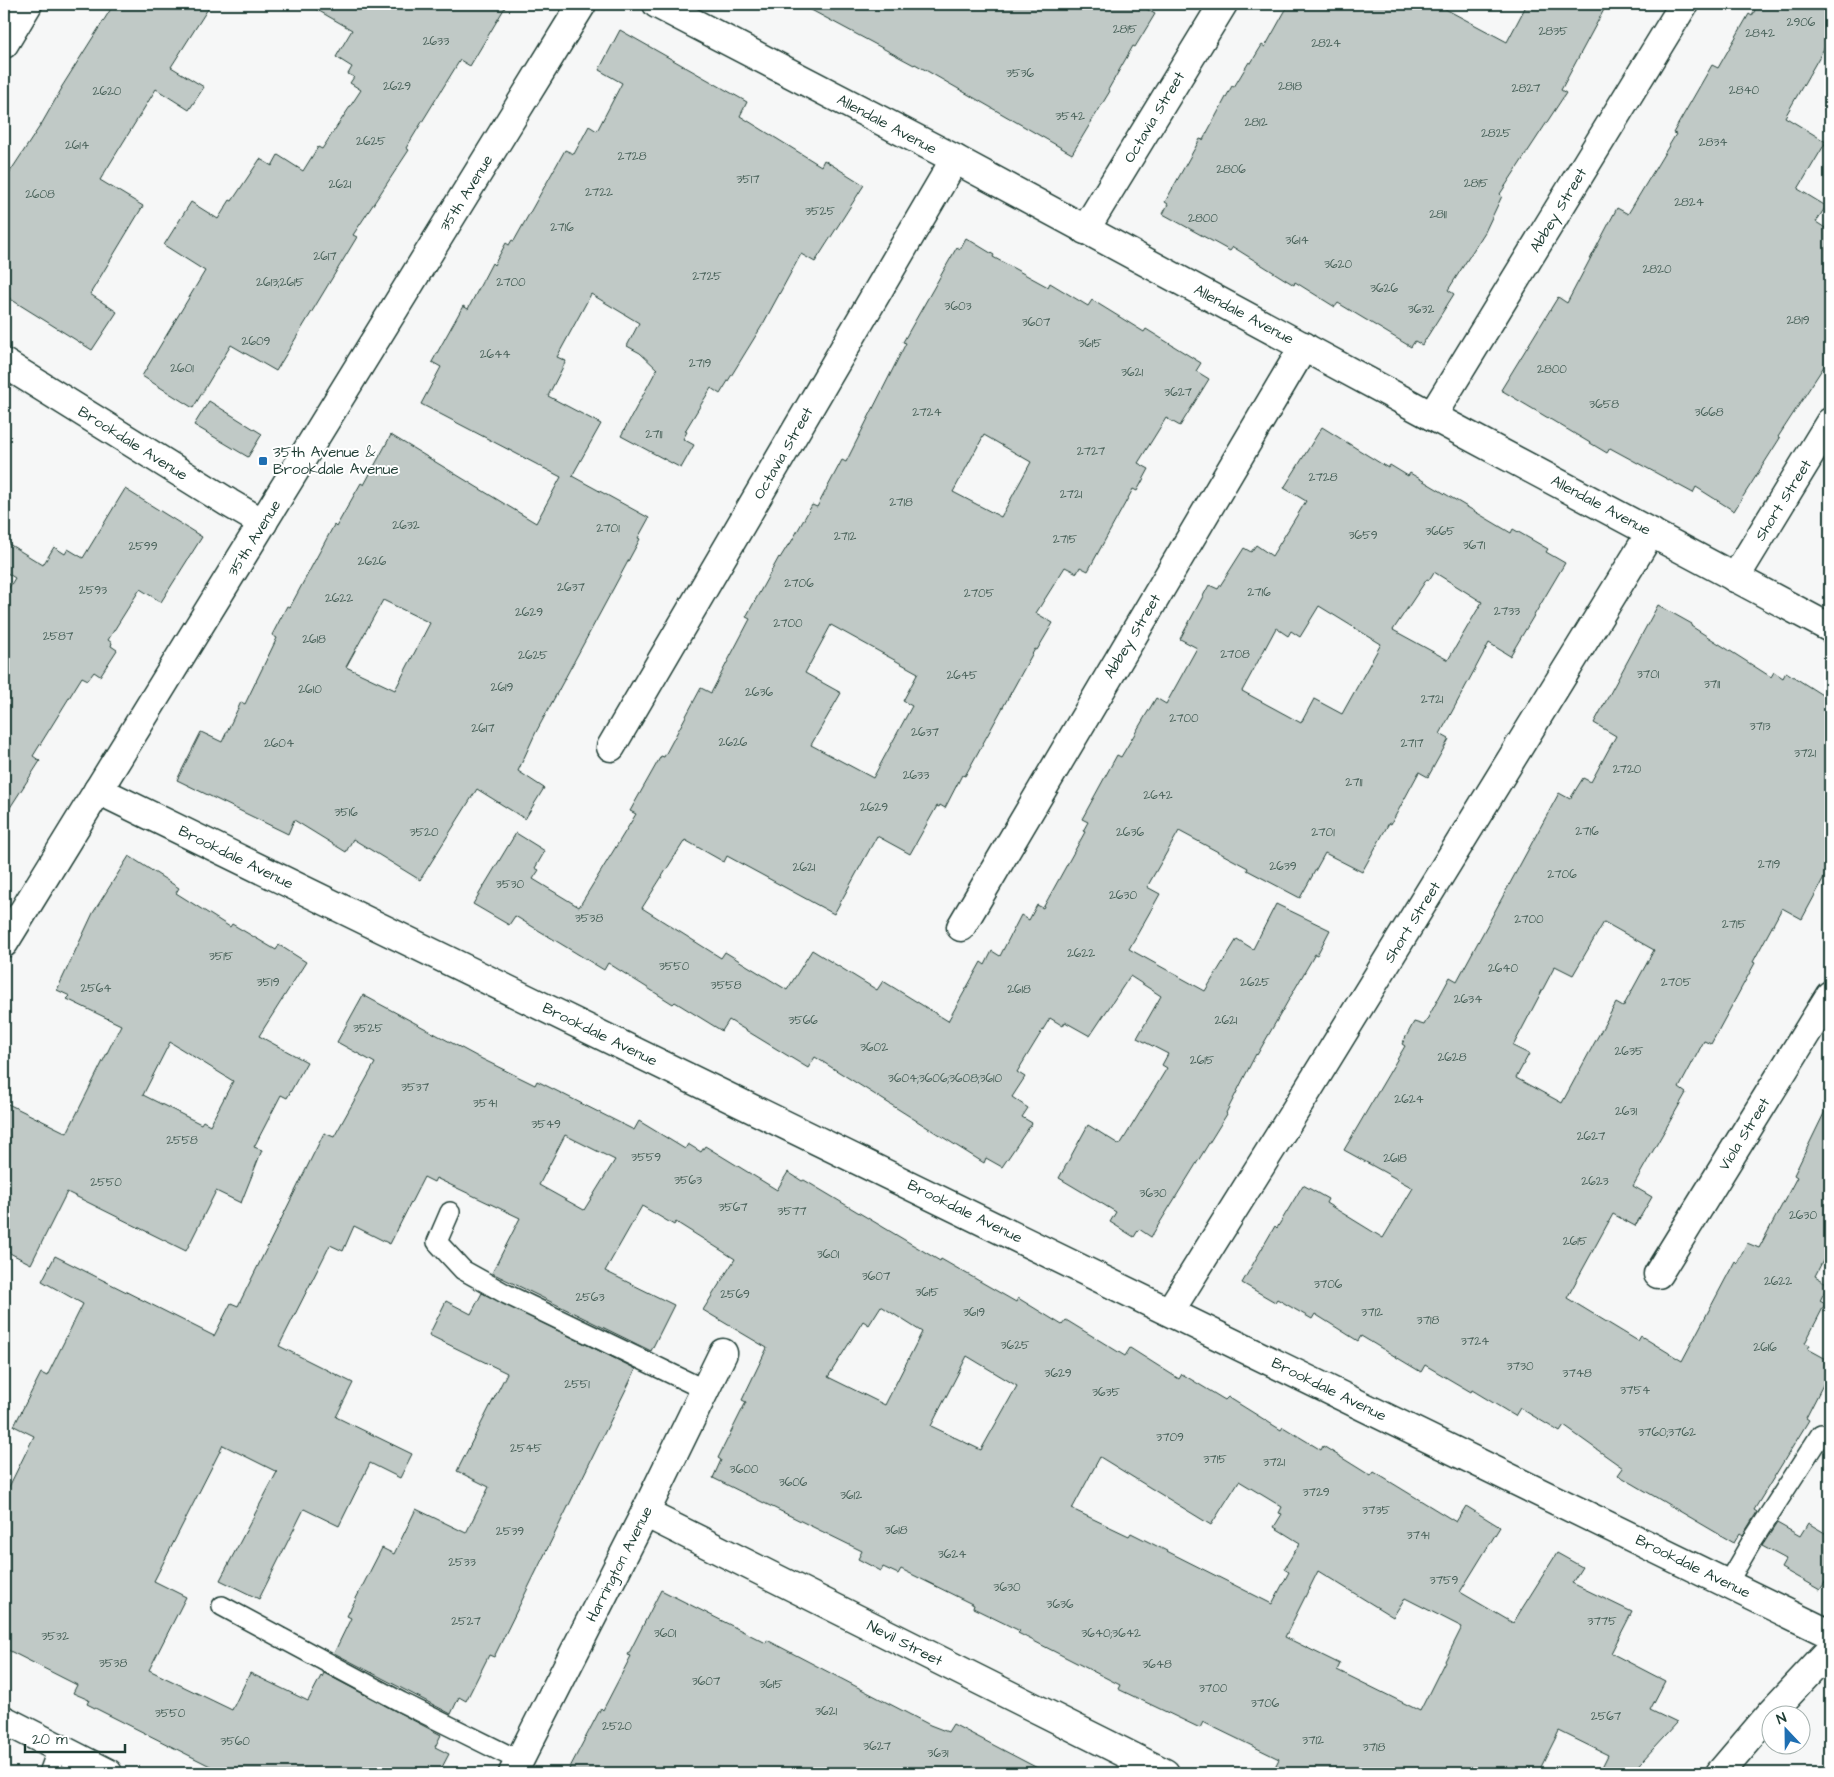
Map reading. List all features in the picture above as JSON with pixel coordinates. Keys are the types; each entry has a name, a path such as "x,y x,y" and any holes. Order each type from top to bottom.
{"street":[{"path":"4,44 28,4"},
{"name":"35th Avenue","path":"4,944 582,4"},
{"name":"Allendale Avenue","path":"657,4 955,159 1830,628"},
{"name":"Octavia Street","path":"1085,230 1223,4"},
{"name":"Abbey Street","path":"1432,416 1684,4"},
{"name":"Octavia Street","path":"611,747 955,159"},
{"name":"Abbey Street","path":"961,926 1304,346"},
{"name":"Brookdale Avenue","path":"4,363 263,523"},
{"name":"Short Street","path":"1735,578 1830,422"},
{"name":"Short Street","path":"1170,1311 1309,1090 1652,532"},
{"name":"Brookdale Avenue","path":"98,790 1830,1634"},
{"name":"Viola Street","path":"1658,1274 1830,995"},
{"name":"Harrington Avenue","path":"517,1767 723,1353"},
{"name":"Nevil Street","path":"645,1513 1165,1773"},
{"path":"1720,1773 1772,1712 1830,1650"},
{"path":"4,1720 108,1773"}],"lane":[{"path":"450,1212 437,1242 463,1270 506,1294 705,1390"},
{"path":"1727,1584 1752,1541 1821,1434"},
{"path":"222,1606 517,1767"},
{"path":"49,1773 58,1748"}],"building":[{"path":"114,4 211,4 171,67 204,87 189,110 156,89 100,180 143,206 90,294 117,312 92,350 4,295 4,181 42,123 61,88"},
{"path":"307,4 507,4 470,66 460,60 406,148 409,150 353,235 357,237 276,371 231,345 193,408 142,376 205,271 164,245 191,202 218,219 260,159 272,166 278,155 303,171 318,147 322,149 361,90 350,83 354,77 348,74 352,67 336,57 352,30"},
{"path":"800,4 1138,4 1155,14 1135,47 1133,46 1108,90 1110,91 1072,154 915,64"},
{"path":"1289,4 1436,4 1507,42 1527,4 1607,4 1561,90 1566,93 1500,194 1502,196 1485,232 1448,290 1454,294 1422,345 1415,341 1411,347 1338,303 1335,307 1295,282 1294,285 1233,247 1230,251 1163,214 1168,204 1165,202 1200,139 1203,140 1232,86 1234,87 1262,45 1265,47"},
{"path":"1758,4 1830,4 1830,38 1785,117 1826,142 1798,189 1826,206 1816,222 1830,231 1830,357 1778,437 1780,438 1734,511 1696,487 1693,493 1610,448 1607,453 1501,390 1558,297 1567,303 1617,208 1628,214 1676,134 1673,133 1712,65 1718,68 1749,14 1752,16"},
{"path":"620,30 747,102 740,116 821,166 824,160 864,185 815,262 801,254 763,324 720,394 711,388 685,431 687,432 683,439 694,445 681,468 621,436 657,369 640,353 627,346 639,323 591,294 557,357 566,361 548,396 601,424 572,476 649,518 638,538 640,539 535,734 518,771 544,788 525,819 477,789 420,880 353,839 346,852 294,820 288,834 177,780 201,732 222,742 241,702 245,704 277,638 272,635 287,606 290,607 334,525 336,527 361,483 364,485 391,435 536,523 561,477 421,404 441,367 432,362 463,306 468,309 492,263 494,265 506,243 509,245 512,240 514,241 565,150 574,154 589,126 597,131 622,83 599,70","holes":["383,600 430,623 395,690 346,667"]},
{"path":"966,238 994,255 993,257 1048,287 1050,283 1088,306 1092,300 1144,332 1146,329 1201,363 1196,371 1209,379 1180,426 1166,418 1138,463 1149,469 1137,491 1133,489 1088,571 1080,567 1077,573 1065,567 1036,613 1053,623 1037,650 1035,649 965,776 962,775 945,808 940,805 939,807 937,806 910,854 877,836 834,914 727,856 724,862 685,840 642,908 721,958 725,952 787,990 812,950 877,990 883,981 948,1021 981,962 985,965 992,951 1000,956 1021,915 1029,920 1037,905 1043,908 1085,832 1083,831 1088,822 1082,819 1117,755 1121,757 1156,698 1166,704 1197,648 1180,639 1209,585 1218,589 1244,548 1251,552 1256,545 1272,556 1306,501 1284,488 1322,427 1388,468 1390,465 1408,476 1410,473 1511,533 1513,529 1548,549 1546,552 1565,563 1510,656 1489,643 1440,734 1449,739 1428,777 1419,772 1362,872 1325,853 1300,898 1179,831 1147,887 1160,894 1129,949 1205,991 1237,939 1253,949 1276,904 1330,930 1317,955 1315,954 1256,1054 1227,1114 1151,1237 1139,1229 1134,1237 1110,1222 1116,1212 1059,1178 1088,1125 1120,1145 1167,1068 1162,1065 1168,1054 1137,1038 1161,996 1130,976 1090,1036 1065,1022 1063,1026 1050,1018 1017,1072 1025,1077 1012,1097 1028,1108 1022,1117 1032,1123 1002,1167 986,1158 984,1163 815,1057 808,1068 729,1020 722,1031 675,1002 673,1004 608,963 604,970 515,916 509,925 473,904 516,833 545,851 535,868 539,870 533,879 579,907 636,814 630,811 661,756 664,757 701,688 711,693 750,619 746,617 779,557 789,546 812,505 817,507 842,460 846,462 906,343 903,342 957,247 960,249","holes":["984,435 1031,462 1001,517 953,492","1434,572 1482,602 1448,660 1393,630 1427,579 1429,580","1319,606 1381,644 1342,714 1314,699 1301,723 1242,691 1276,628 1288,636 1291,631 1300,637","831,625 918,673 903,701 912,706 873,778 811,745 841,693 805,673"]},
{"path":"209,401 262,434 248,457 194,425"},
{"path":"125,489 202,537 161,602 140,589 108,640 112,643 111,646 117,650 100,676 94,672 88,680 82,677 33,756 40,761 4,817 4,596 15,578 4,571 4,541 43,565 54,547 65,554 68,549 83,558"},
{"path":"1658,605 1692,624 1691,626 1771,677 1774,672 1783,678 1786,672 1830,700 1830,867 1802,919 1782,908 1753,962 1755,963 1711,1044 1704,1041 1679,1088 1686,1093 1633,1186 1652,1197 1635,1226 1613,1214 1567,1298 1638,1341 1641,1336 1682,1361 1735,1261 1737,1263 1747,1243 1759,1248 1797,1177 1794,1175 1830,1101 1830,1247 1815,1276 1828,1284 1820,1301 1825,1304 1805,1343 1810,1345 1808,1349 1830,1361 1830,1371 1806,1418 1809,1420 1754,1510 1757,1512 1743,1535 1740,1533 1734,1543 1618,1475 1623,1468 1564,1426 1560,1432 1520,1408 1515,1416 1425,1365 1421,1372 1361,1336 1358,1341 1315,1314 1312,1319 1277,1299 1275,1302 1242,1283 1275,1226 1277,1228 1303,1185 1328,1199 1326,1203 1383,1238 1413,1188 1344,1150 1405,1046 1402,1044 1414,1022 1424,1025 1450,977 1457,981 1559,793 1570,799 1583,778 1591,782 1616,736 1594,723","holes":["1604,922 1654,950 1623,1007 1616,1003 1562,1103 1516,1078 1529,1054 1513,1046 1555,966 1573,975"]},
{"path":"129,856 179,888 176,893 230,927 232,924 276,950 279,945 306,962 259,1036 307,1062 287,1098 281,1095 254,1147 262,1150 241,1203 216,1191 186,1251 67,1192 31,1264 4,1250 4,1102 67,1133 121,1025 67,999 70,996 57,990 93,913","holes":["170,1042 233,1081 210,1125 203,1121 201,1124 143,1095"]},
{"path":"363,995 478,1057 535,1085 537,1081 634,1130 639,1121 685,1149 688,1144 701,1152 705,1146 777,1190 788,1172 940,1261 941,1259 1016,1302 1018,1298 1062,1325 1066,1320 1125,1356 1130,1348 1179,1379 1182,1374 1225,1400 1228,1397 1281,1430 1283,1427 1321,1450 1323,1446 1371,1476 1374,1472 1456,1522 1466,1506 1500,1527 1460,1592 1513,1623 1557,1553 1582,1567 1572,1583 1632,1612 1611,1653 1665,1681 1650,1710 1677,1723 1631,1773 1599,1773 1608,1755 1559,1731 1538,1773 1272,1773 1279,1759 1203,1722 1200,1728 1118,1689 1120,1685 1018,1633 1020,1631 973,1608 974,1605 901,1569 898,1574 883,1567 881,1571 858,1559 862,1551 713,1478 721,1460 718,1458 746,1402 742,1400 767,1348 703,1310 735,1259 676,1222 674,1225 642,1206 605,1271 674,1305 651,1351 492,1273 520,1218 436,1178 434,1182 424,1177 390,1244 354,1226 343,1251 330,1245 279,1346 353,1383 336,1417 412,1454 400,1478 370,1463 339,1526 304,1509 259,1599 220,1580 277,1472 223,1445 154,1581 186,1597 149,1670 232,1710 250,1673 308,1701 324,1673 441,1735 435,1747 449,1754 439,1773 224,1773 87,1704 89,1700 73,1693 77,1685 4,1648 4,1497 34,1436 14,1426 41,1373 47,1376 83,1304 42,1281 55,1256 214,1336 231,1303 238,1306 324,1133 334,1137 375,1063 337,1042","holes":["565,1135 615,1160 584,1210 539,1185","881,1306 922,1332 885,1405 828,1377 863,1321 869,1325","967,1356 1017,1386 981,1450 931,1426","1100,1457 1211,1525 1239,1481 1282,1507 1279,1513 1282,1514 1274,1527 1300,1543 1284,1569 1289,1572 1272,1604 1131,1533 1129,1536 1072,1509","1318,1571 1393,1617 1405,1598 1462,1627 1420,1711 1337,1670 1340,1664 1285,1637"]},
{"path":"482,1293 636,1369 494,1657 489,1655 466,1701 459,1697 451,1714 334,1653 351,1618 347,1616 382,1548 394,1554 416,1509 466,1533 489,1487 457,1471 507,1373 429,1335 446,1301 471,1314"},
{"path":"1777,1523 1800,1536 1808,1523 1830,1536 1830,1575 1820,1590 1781,1568 1786,1559 1762,1546"},
{"path":"661,1590 766,1643 767,1640 930,1725 948,1732 953,1724 1047,1773 567,1773 631,1656 628,1655"}],"place":[{"name":"35th Avenue & Brookdale Avenue","path":"263,461"}]}
